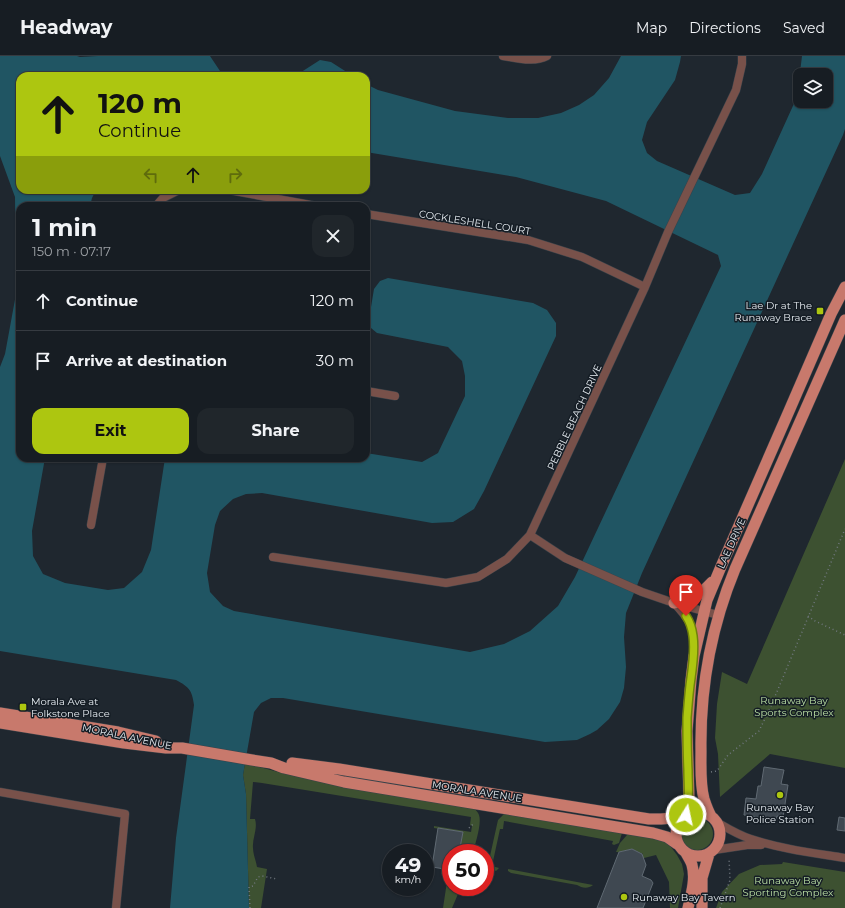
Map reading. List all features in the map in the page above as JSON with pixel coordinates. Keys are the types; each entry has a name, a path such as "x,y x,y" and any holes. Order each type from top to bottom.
{"main road":[{"name":"LAE DRIVE","path":"684,816 688,804 689,794 687,716 691,680 694,656 708,600 716,578 819,342 845,287"},
{"name":"LAE DRIVE","path":"713,818 704,798 701,772 701,718 708,660 718,615 735,569 845,320"},
{"path":"674,603 696,596 716,578"},
{"name":"MORALA AVENUE","path":"0,712 118,732 167,743 182,748 271,763 284,768 344,782 653,833 667,837 677,844"},
{"name":"MORALA AVENUE","path":"0,723 124,743 166,748 182,748"},
{"name":"MORALA AVENUE","path":"271,763 285,762 338,769 649,819 684,816"},
{"path":"702,908 702,878 711,852 720,839 720,832 713,818 707,814 694,812 684,816 678,823 675,831 677,844 680,848 691,856 697,857 711,852"},
{"path":"686,853 691,864 693,874 688,908"}],"street":[{"path":"503,56 535,60 545,58 547,56"},
{"name":"PEBBLE BEACH DRIVE","path":"273,557 446,583 478,577 506,559 530,535 645,287 668,232 736,90 742,64 742,56"},
{"path":"160,202 163,198 171,194"},
{"path":"251,194 294,202"},
{"name":"COCKLESHELL COURT","path":"370,215 528,240 582,257 645,287"},
{"path":"370,392 395,396"},
{"path":"91,525 102,462"},
{"path":"530,535 565,558 642,592 674,603 718,615"},
{"path":"674,603 686,616 690,624 693,636 694,656"},
{"path":"0,792 125,814 116,908"},
{"path":"713,818 736,833 750,839 771,845 845,858"},
{"path":"711,852 747,845 771,845"}],"path":[{"path":"701,772 717,771 728,755 759,731 845,530"},
{"path":"808,616 845,636"},
{"path":"469,828 472,825 475,825"},
{"path":"720,908 730,880 729,858"},
{"path":"250,908 249,888 253,886 258,877 262,876 277,879"}],"green space":[{"name":"Runaway Bay Sports Complex","path":"845,459 845,768 770,754 720,797 718,754 715,738 717,704 722,672 747,684"},
{"path":"245,763 282,773 473,808 478,813 480,819 475,844 461,844 463,832 434,828 434,826 471,832 471,817 253,782 250,819 255,819 256,823 253,853 257,867 267,869 261,908 249,908 246,794 243,775"},
{"path":"504,814 622,833 619,843 614,845 612,844 613,841 504,821 503,829 500,829 494,857 494,844 493,844 498,820"},
{"path":"694,818 700,818 710,825 713,834 712,840 706,847 700,850 694,850 684,843 681,837 681,831 688,821"},
{"path":"627,835 646,836 665,842 677,855 682,864 684,874 678,908 670,908 669,882 656,855 642,858 643,854 632,849 616,852 620,843"},
{"name":"Runaway Bay Sporting Complex","path":"783,862 845,872 845,908 716,908 722,892 739,874 760,865 782,864"},
{"path":"494,867 499,868 496,871 494,870"},
{"path":"508,869 593,885 587,888 511,873"},
{"path":"445,896 457,896 452,908 443,908"}],"water":[{"path":"0,56 210,56 220,71 223,72 16,72 16,194 94,194 91,202 16,202 16,294 15,197 0,156"},
{"path":"621,56 681,56 675,80 647,122 642,140 647,153 657,161 735,195 750,193 762,174 793,106 793,108 833,108 833,68 801,68 802,56 845,56 845,129 843,135 642,573 626,613 624,637 626,667 624,688 620,702 609,719 597,730 577,740 545,742 283,698 271,698 261,703 254,712 243,775 246,794 249,908 170,908 176,838 194,705 191,692 187,687 176,680 0,651 0,367 5,354 16,294 16,462 44,462 32,531 33,556 43,574 65,583 108,590 124,588 142,572 151,550 164,462 370,462 370,454 422,462 438,453 465,396 465,376 462,361 448,347 377,333 371,328 370,313 374,289 380,281 388,278 533,303 547,310 556,323 556,336 484,491 474,509 453,522 432,523 262,493 246,494 233,499 220,511 215,525 207,573 210,592 223,606 234,611 470,652 504,644 530,631 558,606 575,577 721,266 718,255 606,201 516,177 370,153 370,86 378,90 455,111 508,118 538,118 561,113 579,105 594,95 609,78"},
{"path":"320,60 331,62 347,72 301,72"}],"building":[{"path":"764,767 784,770 781,784 788,785 783,817 777,816 776,820 744,815 746,798 756,799 758,786 761,786"},
{"path":"839,817 845,818 845,831 837,830"},
{"path":"438,828 463,832 461,844 442,844 442,869 434,867 434,854"},
{"path":"632,849 642,854 646,865 642,876 651,880 653,883 643,908 597,908 619,852"}],"place":[{"name":"Lae Dr at The Runaway Brace","path":"820,311"},
{"name":"Morala Ave at Folkstone Place","path":"23,707"},
{"name":"Runaway Bay Police Station","path":"780,795"},
{"name":"Runaway Bay Tavern","path":"624,897"}],"route":[{"path":"686,616 692,630 694,656 687,716 689,794 686,815"}]}
